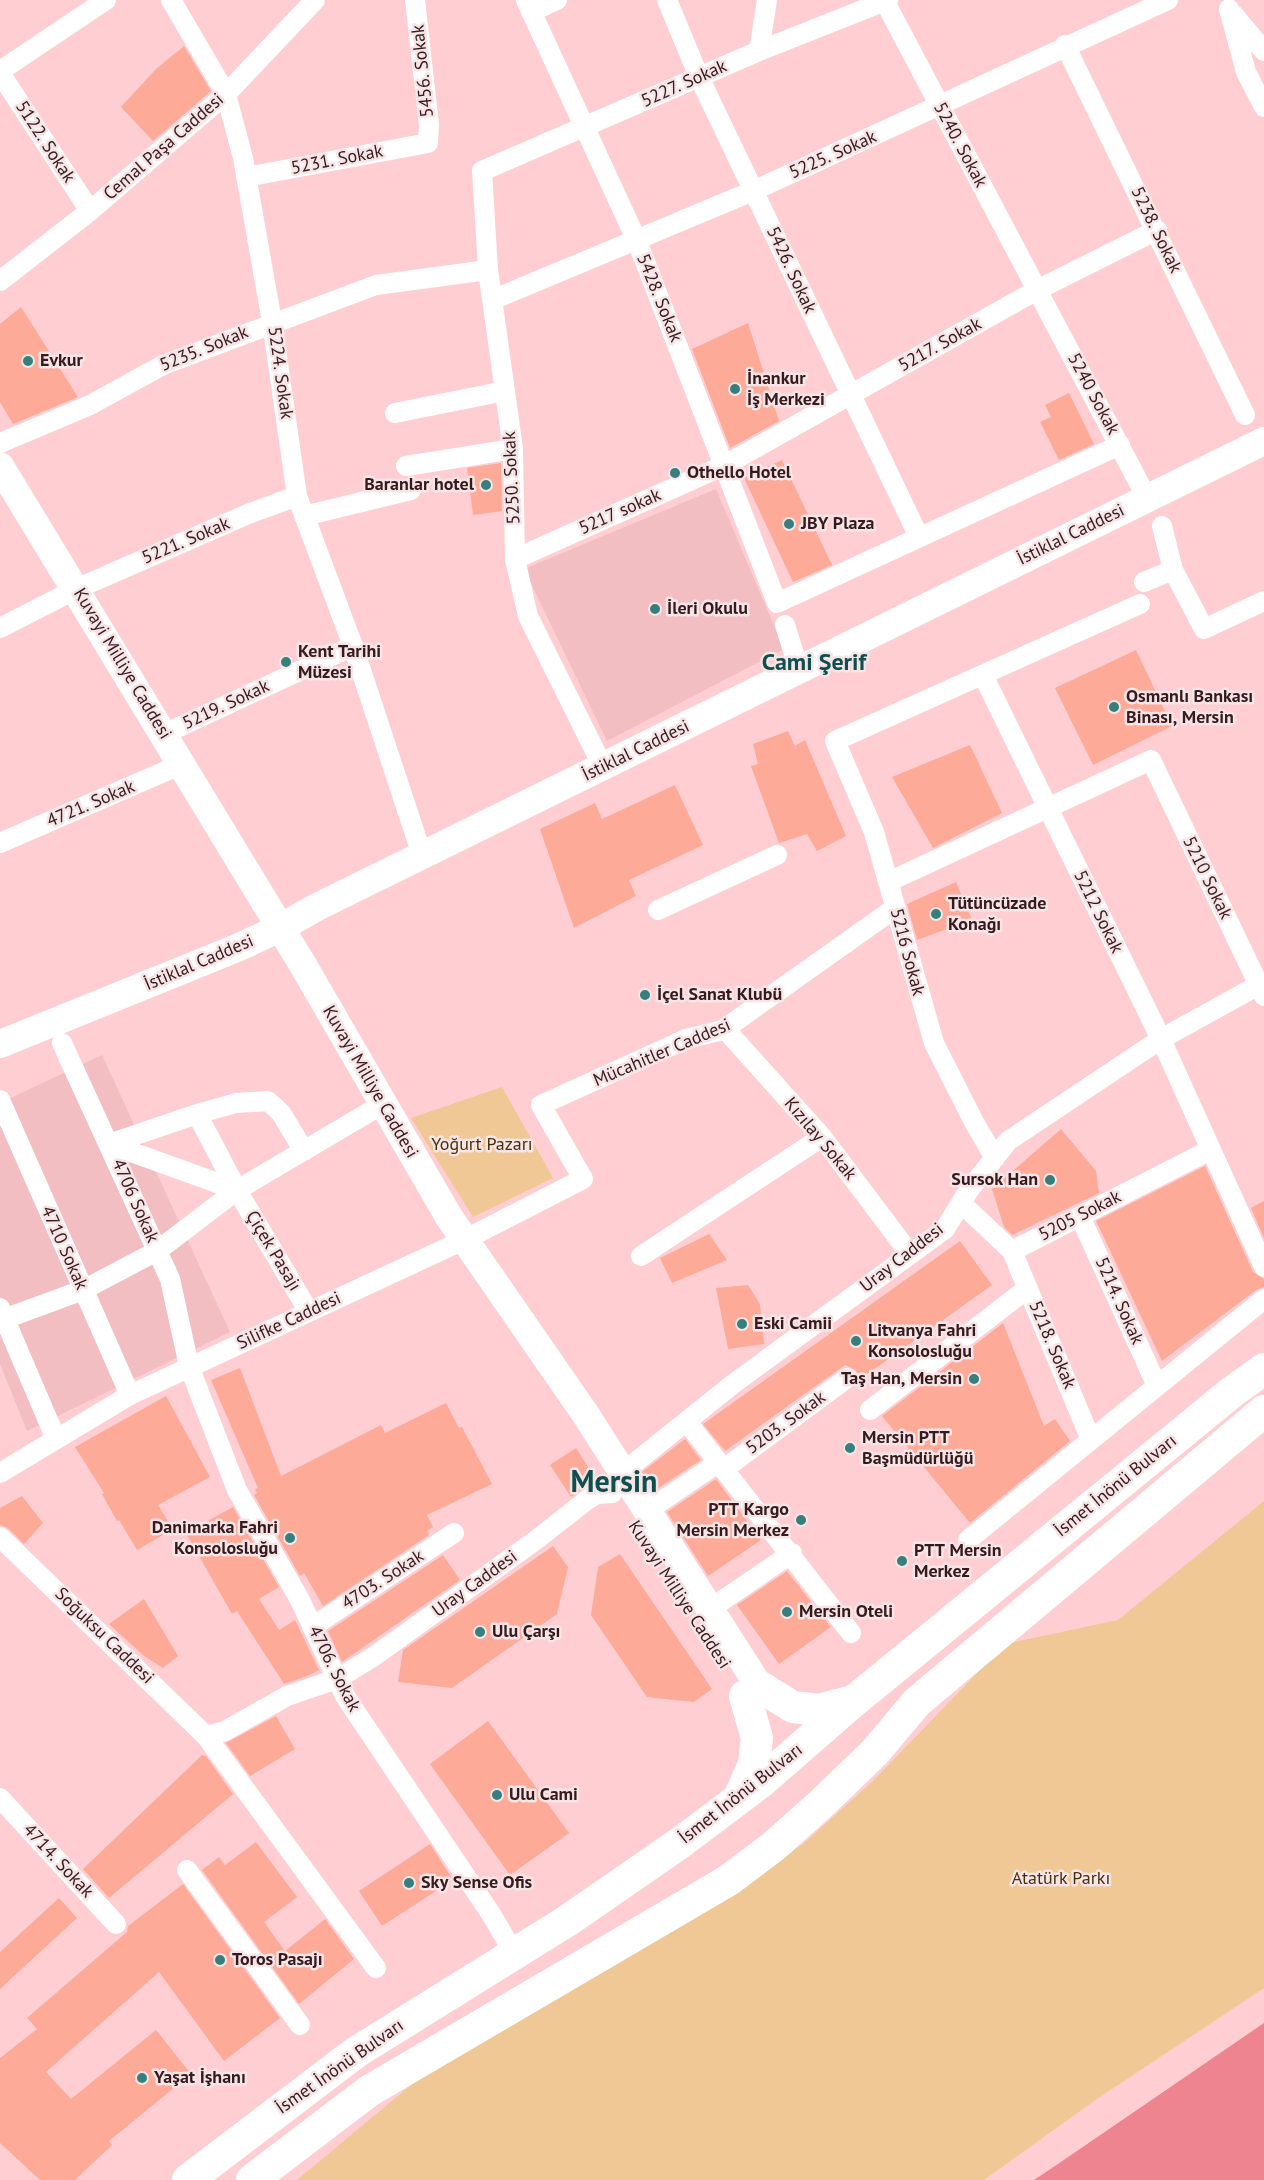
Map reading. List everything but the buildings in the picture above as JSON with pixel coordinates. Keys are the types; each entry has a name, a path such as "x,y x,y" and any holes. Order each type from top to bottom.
{"main road":[{"name":"İsmet İnönü Bulvarı","path":"188,2180 355,2053 577,1915 738,1800 854,1701 1222,1399 1264,1369"},
{"name":"İsmet İnönü Bulvarı","path":"252,2180 369,2091 729,1880 765,1853 875,1752 917,1702 1264,1411"},
{"path":"738,1800 754,1764 758,1738 752,1691 792,1707 819,1710 854,1701"}],"street":[{"path":"0,72 106,0"},
{"name":"5224. Sokak","path":"171,0 226,94 246,177 272,322 297,496 353,646 422,855"},
{"name":"Cemal Paşa Caddesi","path":"0,281 90,211 226,94 315,0"},
{"name":"5456. Sokak","path":"415,0 429,125 428,143"},
{"path":"529,6 557,0"},
{"name":"5426. Sokak","path":"667,0 699,77 919,537"},
{"path":"753,0 763,24"},
{"path":"759,51 767,0"},
{"name":"5225. Sokak","path":"492,300 753,191 939,107 1065,45 1168,0"},
{"name":"5227. Sokak","path":"482,171 759,51 885,1"},
{"name":"5240. Sokak","path":"885,1 939,107 1038,290"},
{"path":"1226,5 1264,51"},
{"path":"1226,5 1246,72 1264,107"},
{"name":"5428. Sokak","path":"529,6 636,241 777,603 919,537"},
{"name":"5238. Sokak","path":"1065,45 1245,415"},
{"name":"5122. Sokak","path":"0,72 90,211"},
{"name":"5231. Sokak","path":"246,177 428,143"},
{"name":"5250. Sokak","path":"482,171 488,270 513,449 515,559 528,616 603,766"},
{"name":"5217. Sokak","path":"724,465 1038,290 1157,230"},
{"name":"5235. Sokak","path":"0,443 90,405 163,364 375,285 488,270"},
{"name":"5240 Sokak","path":"1038,290 1147,498"},
{"path":"395,412 505,391"},
{"name":"İstiklal Caddesi","path":"0,1044 237,948 280,928 422,855 1264,441"},
{"path":"919,537 1120,445"},
{"path":"406,466 513,449"},
{"name":"5217 sokak","path":"515,559 724,465"},
{"name":"Kuvayi Milliye Caddesi","path":"0,466 182,764 449,1217 466,1239 617,1483 752,1691"},
{"path":"304,516 411,490"},
{"name":"5221. Sokak","path":"0,628 76,589 248,514 297,496"},
{"path":"1162,526 1173,570 1204,628 1264,602"},
{"path":"1144,582 1173,570"},
{"path":"983,675 1140,604"},
{"path":"785,625 799,670"},
{"name":"5219. Sokak","path":"164,734 353,646"},
{"name":"5216 Sokak","path":"983,675 835,741 874,832 934,1043 995,1158"},
{"name":"5212 Sokak","path":"983,675 1161,1039 1264,1267"},
{"name":"5210 Sokak","path":"1048,809 1151,760 1262,988"},
{"name":"4721. Sokak","path":"0,843 182,764"},
{"path":"888,882 1048,809"},
{"path":"658,910 777,855"},
{"name":"Mücahitler Caddesi","path":"584,1179 541,1105 686,1039 724,1029 895,908"},
{"name":"Uray Caddesi","path":"206,1736 225,1731 287,1696 337,1679 374,1657 536,1540 587,1500 617,1483 687,1422 945,1229 961,1203 1008,1141 1161,1039 1262,988"},
{"name":"Kızılay Sokak","path":"724,1029 822,1137 910,1254"},
{"name":"4706 Sokak","path":"62,1043 170,1279 189,1366"},
{"name":"4710 Sokak","path":"0,1100 130,1395"},
{"path":"109,1144 236,1103 268,1101 281,1113 304,1151"},
{"name":"Çiçek Pasajı","path":"2,1314 83,1290 157,1251 237,1190 383,1104"},
{"name":"Çiçek Pasajı","path":"197,1114 237,1190 309,1312"},
{"path":"641,1256 822,1137"},
{"name":"Çiçek Pasajı","path":"109,1144 237,1190"},
{"name":"5205 Sokak","path":"1012,1251 1210,1150"},
{"name":"Silifke Caddesi","path":"0,1473 130,1395 466,1239 584,1179"},
{"path":"961,1203 1012,1251"},
{"name":"5214. Sokak","path":"1080,1216 1157,1386"},
{"name":"5218. Sokak","path":"1012,1251 1091,1440"},
{"path":"870,1410 1028,1288"},
{"path":"968,1540 1264,1299"},
{"path":"2,1314 56,1439"},
{"name":"4706. Sokak","path":"189,1366 237,1490 312,1627 337,1679 368,1732 491,1914 514,1953"},
{"name":"5203. Sokak","path":"647,1511 722,1465 847,1378"},
{"path":"687,1422 792,1553 851,1633"},
{"name":"Kuvayi Milliye Caddesi","path":"617,1483 647,1511 710,1609 752,1691"},
{"name":"4703. Sokak","path":"312,1627 454,1533"},
{"name":"Soğuksu Caddesi","path":"0,1537 206,1736 376,1968"},
{"path":"710,1609 792,1553"},
{"name":"4714. Sokak","path":"0,1798 116,1924"},
{"path":"187,1870 300,2025"}],"shaded area":[{"name":"İleri Okulu","path":"716,489 784,649 607,741 524,569"},
{"path":"102,1055 230,1332 27,1431 0,1364 0,1103"},
{"path":"1264,2023 1264,2180 1034,2180 1058,2164"}],"green space":[{"name":"Yoğurt Pazarı","path":"502,1087 553,1178 473,1217 411,1118"},
{"name":"Atatürk Parkı","path":"1264,1501 1264,1988 1094,2101 984,2180 297,2180 435,2065 616,1965 803,1844 872,1782 1005,1644 1118,1620"}],"place":[{"name":"Evkur","path":"28,361"},
{"name":"İnankur İş Merkezi","path":"735,389"},
{"name":"Othello Hotel","path":"675,473"},
{"name":"Baranlar hotel","path":"486,485"},
{"name":"JBY Plaza","path":"789,524"},
{"name":"İleri Okulu","path":"655,609"},
{"name":"Kent Tarihi Müzesi","path":"286,662"},
{"name":"Osmanlı Bankası Binası, Mersin","path":"1114,707"},
{"name":"Tütüncüzade Konağı","path":"936,914"},
{"name":"İçel Sanat Klubü","path":"645,995"},
{"name":"Sursok Han","path":"1050,1180"},
{"name":"Eski Camii","path":"742,1324"},
{"name":"Litvanya Fahri Konsolosluğu","path":"856,1341"},
{"name":"Taş Han, Mersin","path":"974,1379"},
{"name":"Mersin PTT Başmüdürlüğü","path":"850,1448"},
{"name":"PTT Kargo Mersin Merkez","path":"801,1520"},
{"name":"Danimarka Fahri Konsolosluğu","path":"290,1538"},
{"name":"PTT Mersin Merkez","path":"902,1561"},
{"name":"Mersin Oteli","path":"787,1612"},
{"name":"Ulu Çarşı","path":"480,1632"},
{"name":"Ulu Cami","path":"497,1795"},
{"name":"Sky Sense Ofis","path":"409,1883"},
{"name":"Toros Pasajı","path":"220,1960"},
{"name":"Yaşat İşhanı","path":"142,2078"}],"district":[{"name":"Cami Şerif","path":"814,663"},
{"name":"Mersin","path":"614,1483"}]}
